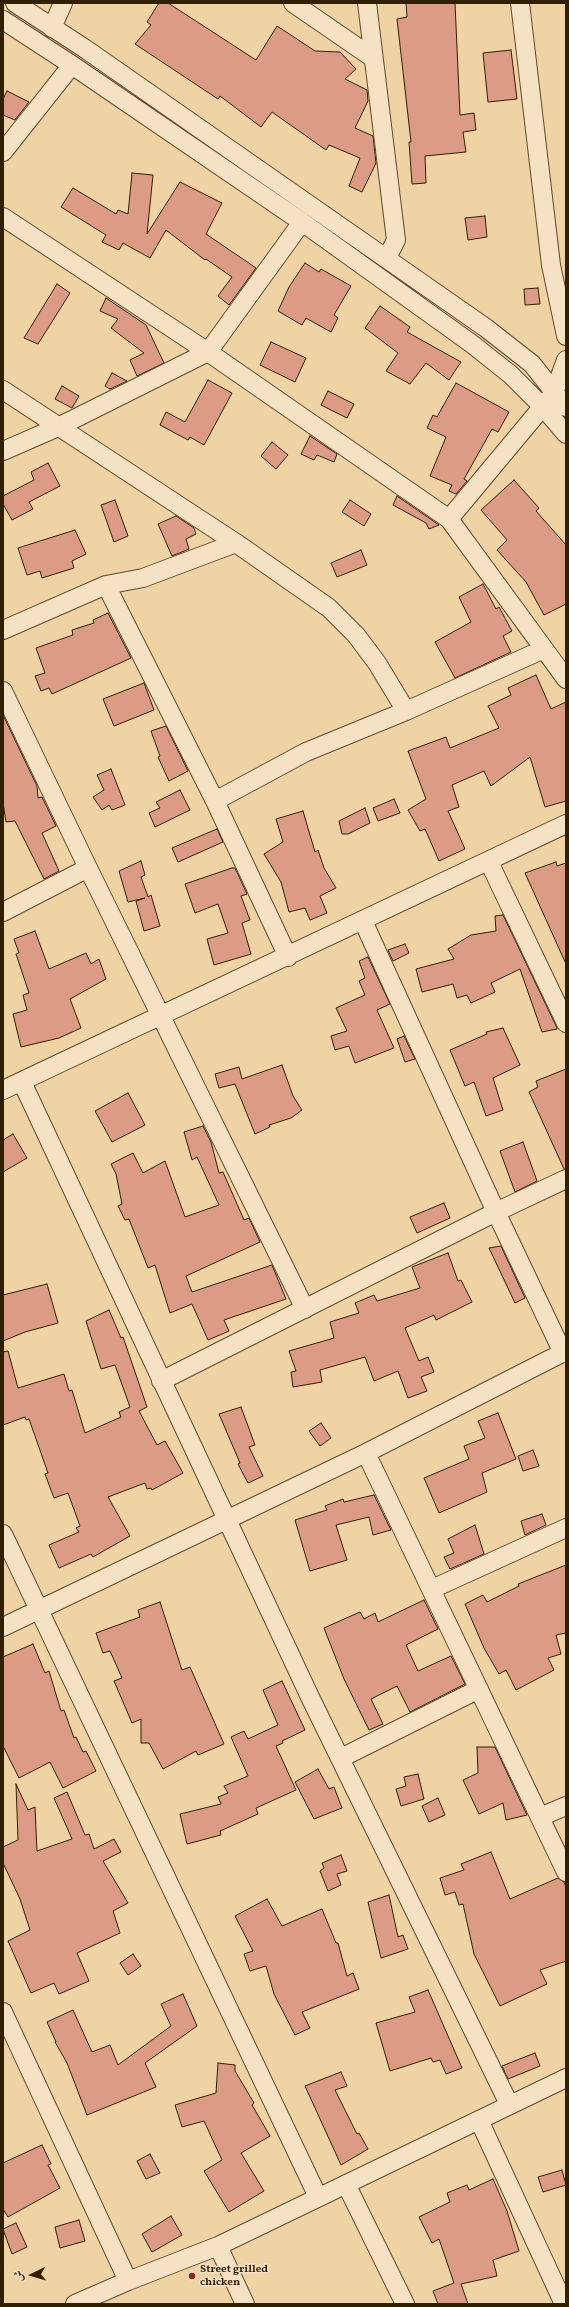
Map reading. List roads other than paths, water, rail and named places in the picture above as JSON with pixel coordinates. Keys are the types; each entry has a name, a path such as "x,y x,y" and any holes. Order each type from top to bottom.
{"street":[{"path":"15,3 84,48 486,328 532,364 566,407"},
{"path":"52,28 64,3"},
{"path":"293,3 373,58"},
{"path":"367,3 396,240 387,258"},
{"path":"520,3 559,264 566,336"},
{"path":"3,20 72,65 302,222 472,344 511,375 543,407 566,434"},
{"path":"3,152 72,65"},
{"path":"3,217 208,352 449,519 566,679"},
{"path":"3,452 58,427 208,352 302,222"},
{"path":"449,519 554,393 566,360"},
{"path":"3,390 236,543 329,608 356,635 377,663 406,711"},
{"path":"3,630 106,585 143,578 236,543"},
{"path":"106,585 215,801 288,958"},
{"path":"215,801 306,752 406,711 544,649"},
{"path":"3,690 88,868 305,1309"},
{"path":"3,1090 288,958 566,824"},
{"path":"489,862 566,1023"},
{"path":"3,912 88,868"},
{"path":"3,1627 41,1610 225,1519 366,1453 565,1352 496,1212 363,921"},
{"path":"22,1082 225,1519 509,2104"},
{"path":"161,1381 496,1212 566,1179"},
{"path":"366,1453 566,1872"},
{"path":"432,1589 564,1533"},
{"path":"3,1534 41,1610 318,2197"},
{"path":"341,1758 479,1689"},
{"path":"540,1817 566,1806"},
{"path":"3,2012 128,2281"},
{"path":"77,2304 128,2281 218,2246 479,2120 509,2104 566,2078"},
{"path":"479,2120 564,2304"},
{"path":"346,2184 405,2304"},
{"path":"218,2246 245,2304"}],"place":[{"name":"Street grilled chicken","path":"192,2276"}]}
